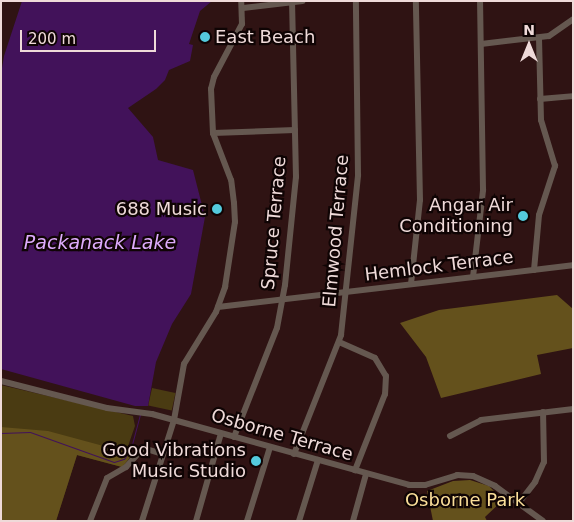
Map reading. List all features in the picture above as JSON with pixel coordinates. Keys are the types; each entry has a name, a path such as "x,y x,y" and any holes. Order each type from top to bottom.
{"street":[{"path":"142,521 174,420 184,364 218,307 225,287 235,214 231,180 213,133 212,83 242,24 242,5 304,1"},
{"name":"Elmwood Terrace","path":"294,454 339,342 346,292 358,175 356,1"},
{"path":"411,284 420,200 416,1"},
{"path":"473,277 483,190 480,1"},
{"name":"Spruce Terrace","path":"234,437 277,328 283,299 296,177 292,2"},
{"path":"481,44 539,38 554,34 573,20"},
{"path":"534,270 538,215 556,166 541,120 539,38"},
{"path":"540,99 573,96"},
{"path":"213,133 296,130"},
{"name":"Hemlock Terrace","path":"218,307 573,265"},
{"path":"339,342 375,358 386,376 385,394 355,470"},
{"name":"Osborne Terrace","path":"1,381 128,411 152,414 366,474 417,486 457,475 473,476 488,482 543,521"},
{"path":"450,436 480,420 573,409"},
{"path":"518,504 536,482 544,462 543,412"},
{"path":"196,521 221,433"},
{"path":"247,521 270,447"},
{"path":"90,521 107,478 126,467 143,448 163,454"},
{"path":"299,521 318,460"},
{"path":"352,521 366,474"}],"shaded area":[{"path":"1,385 133,416 135,426 126,452 133,454 122,467 77,455 56,521 1,521"},
{"path":"152,388 175,393 172,411 148,406"}],"green space":[{"path":"557,295 573,309 573,348 537,355 541,374 441,398 426,357 400,323 439,310"},
{"path":"1,427 48,431 133,454 122,467 77,455 56,521 1,521"},
{"name":"Osborne Park","path":"470,480 489,486 503,500 485,517 487,521 433,521 427,491 453,481"}],"water":[{"name":"Packanack Lake","path":"22,1 212,1 200,11 189,44 193,45 190,61 169,70 165,80 156,89 128,108 153,137 158,160 193,170 205,217 191,294 172,324 156,362 148,406 135,406 1,369 1,74 4,56"}],"waterway":[{"path":"1,433 30,432 114,462 124,459 131,448 140,414"}],"place":[{"name":"East Beach","path":"205,37"},
{"name":"688 Music","path":"217,209"},
{"name":"Angar Air Conditioning","path":"523,216"},
{"name":"Good Vibrations Music Studio","path":"256,461"}]}
